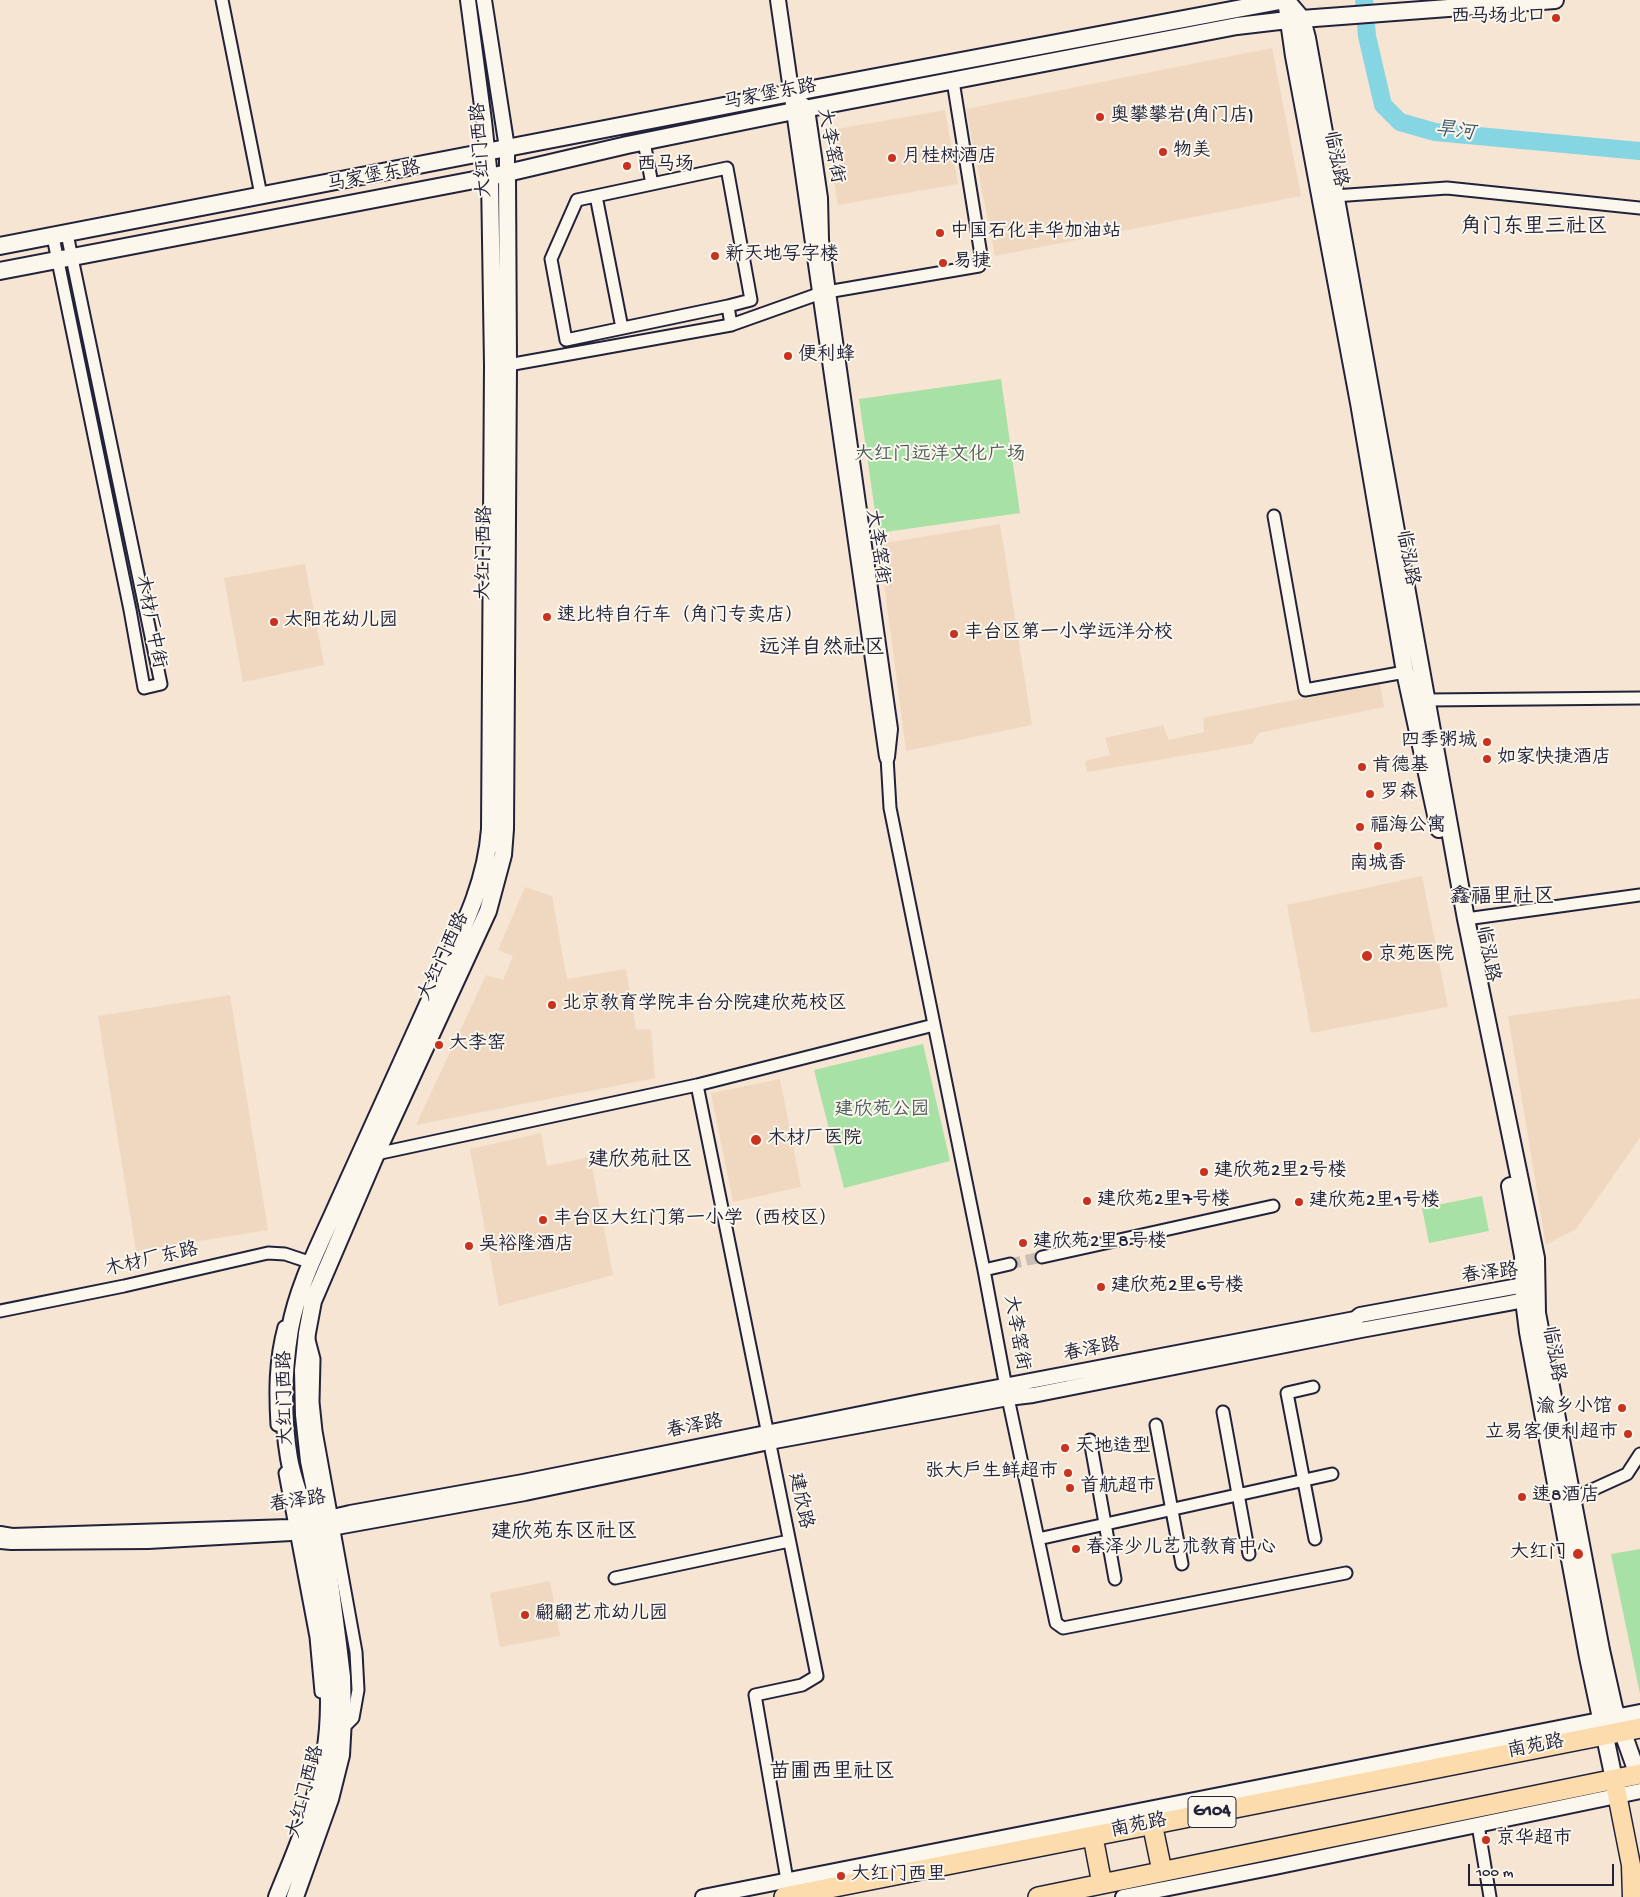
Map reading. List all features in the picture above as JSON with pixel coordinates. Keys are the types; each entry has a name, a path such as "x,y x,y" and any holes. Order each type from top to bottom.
{"highway":[{"name":"南苑路","path":"786,1889 1093,1837 1617,1726"},
{"name":"G104","path":"1038,1897 1162,1870 1616,1787 1639,1780"},
{"path":"1152,1823 1162,1870"},
{"path":"1093,1837 1102,1884"}],"main road":[{"name":"马家堡东路","path":"0,246 791,92 1286,0"},
{"path":"1286,0 1295,19"},
{"name":"马家堡东路","path":"0,271 490,177 644,142 801,110 1237,26 1295,19 1555,0"},
{"name":"临泓路","path":"1295,19 1307,38 1466,919 1536,1258 1528,1293 1536,1313 1601,1650 1614,1708 1617,1726 1616,1787"},
{"name":"临泓路","path":"1295,19 1405,672 1464,948 1523,1256 1528,1293 1528,1332 1588,1657 1639,1780"},
{"name":"大红门西路","path":"277,1897 302,1834 315,1794 325,1752 330,1686 304,1415 303,1370 313,1301 376,1154 488,911 504,855 508,365 507,173"},
{"name":"大红门西路","path":"295,1897 330,1798 341,1755 342,1677 314,1526 290,1460 281,1422 285,1370 293,1319 298,1297 362,1148 473,906 488,853 490,829 493,365 490,177"},
{"path":"1616,1787 1631,1865 1628,1896"}],"street":[{"path":"222,0 261,195"},
{"name":"大红门西路","path":"468,0 490,177"},
{"name":"大红门西路","path":"484,0 507,148 507,173"},
{"name":"大李窑街","path":"778,0 791,92 801,110 887,757 890,808 1007,1392 1056,1623 1063,1628 1346,1573"},
{"path":"508,365 732,325 824,293 979,266 981,255 953,81"},
{"path":"644,142 652,184"},
{"path":"727,168 752,300 566,340 551,259 576,200 652,184 727,168"},
{"path":"1334,196 1447,188 1640,208"},
{"path":"596,196 622,328"},
{"name":"木材厂中街","path":"60,235 160,684 144,688 65,258"},
{"path":"728,306 732,325"},
{"path":"1274,516 1305,690 1405,672"},
{"path":"1427,700 1640,698"},
{"path":"1466,919 1640,895"},
{"path":"376,1154 697,1085 934,1025"},
{"name":"建欣路","path":"697,1085 817,1676 802,1685 756,1695 786,1889"},
{"path":"1042,1257 1273,1206"},
{"name":"木材厂东路","path":"0,1311 124,1286 268,1253 285,1254 312,1263"},
{"path":"984,1270 1010,1264"},
{"name":"春泽路","path":"0,1541 148,1541 314,1526 525,1493 768,1437 1007,1392 1033,1395 1361,1330 1528,1293"},
{"path":"1313,1387 1287,1393 1315,1540"},
{"path":"1223,1412 1249,1554"},
{"path":"1156,1425 1182,1564"},
{"path":"1090,1440 1115,1579"},
{"path":"1572,1499 1627,1474 1640,1454"},
{"path":"1038,1539 1332,1474"},
{"name":"春泽路","path":"0,1534 12,1536 314,1526"},
{"path":"616,1578 789,1541"},
{"path":"703,1897 786,1889 1617,1726 1640,1712"},
{"path":"1123,1897 1478,1825 1616,1787"},
{"path":"1478,1825 1490,1897"}],"shaded area":[{"path":"1272,48 1301,196 995,256 966,109"},
{"name":"月桂树酒店","path":"945,110 958,184 838,205 826,131"},
{"name":"丰台区第一小学远洋分校","path":"1000,524 1032,725 906,751 879,544"},
{"name":"太阳花幼儿园","path":"305,564 324,665 243,682 224,578"},
{"path":"1380,683 1384,707 1259,733 1252,744 1087,772 1085,761 1110,755 1105,738 1163,725 1169,740 1204,732 1203,718"},
{"name":"京苑医院","path":"1422,876 1448,1007 1311,1033 1287,905"},
{"name":"北京教育学院丰台分院建欣苑校区","path":"525,887 552,896 567,979 626,969 636,1030 651,1029 655,1078 416,1125 486,975 503,980 513,956 498,950"},
{"path":"230,995 268,1230 136,1251 98,1016"},
{"path":"1640,998 1640,1138 1576,1229 1546,1245 1508,1016"},
{"name":"木材厂医院","path":"780,1079 801,1187 733,1202 711,1093"},
{"name":"丰台区大红门第一小学（西校区）","path":"541,1133 547,1166 590,1157 613,1275 499,1306 470,1149"},
{"name":"翩翩艺术幼儿园","path":"550,1581 560,1636 500,1647 490,1593"}],"green space":[{"name":"大红门远洋文化广场","path":"1001,379 1020,513 878,533 859,399"},
{"name":"建欣苑公园","path":"923,1044 950,1161 844,1188 814,1070"},
{"path":"1482,1196 1489,1231 1429,1243 1422,1208"},
{"path":"1640,1549 1640,1694 1611,1554"}],"waterway":[{"name":"旱河","path":"1364,0 1367,36 1383,105 1400,122 1435,132 1640,151"}],"tunnel":[{"path":"1010,1264 1042,1257"}],"place":[{"name":"西马场北口","path":"1556,18"},
{"name":"奥攀攀岩(角门店)","path":"1100,117"},
{"name":"物美","path":"1163,152"},
{"name":"月桂树酒店","path":"892,158"},
{"name":"西马场","path":"627,166"},
{"name":"中国石化丰华加油站","path":"940,233"},
{"name":"新天地写字楼","path":"715,256"},
{"name":"易捷","path":"943,263"},
{"name":"便利蜂","path":"788,356"},
{"name":"速比特自行车（角门专卖店）","path":"547,617"},
{"name":"太阳花幼儿园","path":"274,622"},
{"name":"丰台区第一小学远洋分校","path":"954,634"},
{"name":"四季粥城","path":"1487,742"},
{"name":"如家快捷酒店","path":"1487,759"},
{"name":"肯德基","path":"1362,767"},
{"name":"罗森","path":"1370,794"},
{"name":"福海公寓","path":"1360,827"},
{"name":"南城香","path":"1378,846"},
{"name":"京苑医院","path":"1367,956"},
{"name":"北京教育学院丰台分院建欣苑校区","path":"552,1005"},
{"name":"大李窑","path":"439,1045"},
{"name":"木材厂医院","path":"756,1140"},
{"name":"建欣苑2里2号楼","path":"1204,1172"},
{"name":"建欣苑2里7号楼","path":"1087,1201"},
{"name":"建欣苑2里1号楼","path":"1299,1202"},
{"name":"丰台区大红门第一小学（西校区）","path":"543,1220"},
{"name":"建欣苑2里8号楼","path":"1023,1243"},
{"name":"吴裕隆酒店","path":"469,1246"},
{"name":"建欣苑2里6号楼","path":"1101,1287"},
{"name":"渝乡小馆","path":"1622,1408"},
{"name":"立易客便利超市","path":"1628,1434"},
{"name":"天地造型","path":"1065,1448"},
{"name":"张大户生鲜超市","path":"1068,1473"},
{"name":"首航超市","path":"1070,1488"},
{"name":"速8酒店","path":"1522,1497"},
{"name":"春泽少儿艺术教育中心","path":"1076,1549"},
{"name":"大红门","path":"1578,1554"},
{"name":"翩翩艺术幼儿园","path":"525,1615"},
{"name":"京华超市","path":"1486,1840"},
{"name":"大红门西里","path":"841,1876"}],"district":[{"name":"角门东里三社区","path":"1534,229"},
{"name":"远洋自然社区","path":"822,650"},
{"name":"鑫福里社区","path":"1502,899"},
{"name":"建欣苑社区","path":"640,1162"},
{"name":"建欣苑东区社区","path":"564,1534"},
{"name":"苗圃西里社区","path":"832,1774"}]}
